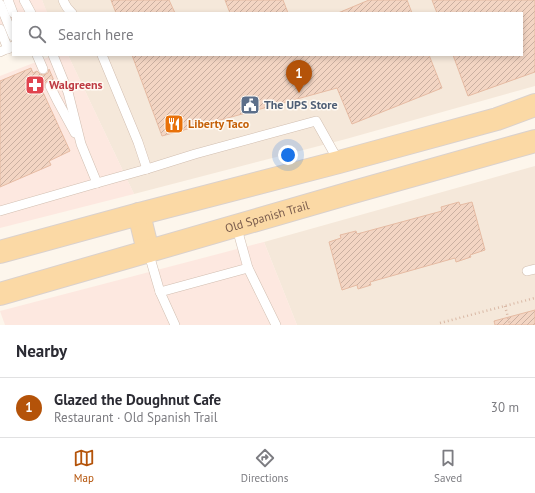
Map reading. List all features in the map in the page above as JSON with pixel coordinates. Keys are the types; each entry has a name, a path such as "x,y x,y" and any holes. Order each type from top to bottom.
{"main road":[{"path":"0,252 497,119 535,104"},
{"path":"497,119 508,149"},
{"name":"Old Spanish Trail","path":"0,294 236,225 535,141"},
{"path":"339,162 350,193"},
{"path":"138,214 148,251"}],"lane":[{"path":"8,0 13,12"},
{"path":"24,0 30,12"},
{"path":"62,0 68,12"},
{"path":"0,4 12,34"},
{"path":"0,29 4,50"},
{"path":"37,56 43,69"},
{"path":"53,56 68,92 81,144 96,183"},
{"path":"102,56 135,135 147,169"},
{"path":"50,86 81,144"},
{"path":"0,211 195,154 316,121 339,162"},
{"path":"236,225 248,268 276,325"},
{"path":"148,251 160,292 175,325"},
{"path":"160,292 248,268"}],"path":[{"path":"440,323 535,298"},
{"path":"505,306 510,325"}],"shaded area":[{"path":"0,0 42,0 47,12 12,12 12,36 0,42"},
{"path":"42,0 535,0 535,86 346,139 134,194 68,56 523,56 523,12 47,12"},
{"path":"51,56 68,56 134,194 0,228 0,76"},
{"path":"535,166 535,325 297,325 264,242"},
{"path":"264,242 297,325 5,325 0,311"}],"building":[{"path":"111,0 169,0 175,12 116,12"},
{"path":"225,0 283,0 288,12 230,12"},
{"path":"369,0 407,0 412,12 340,12"},
{"path":"432,0 535,0 535,72 468,96 453,56 523,56 523,12 437,12"},
{"path":"132,56 429,56 442,88 352,124 337,88 162,136"},
{"name":"Walgreens","path":"31,68 33,73 37,71 43,75 48,73 49,69 55,83 51,80 47,81 42,90 70,151 49,161 51,165 0,187 0,81"},
{"path":"459,202 460,205 472,202 485,250 456,262 455,258 370,282 371,285 358,289 357,285 342,290 329,242 341,238 340,235 356,231 357,234 442,211 441,207"},
{"path":"535,310 535,325 495,325 494,321"}],"place":[{"name":"Walgreens","path":"35,85"},
{"name":"Glazed the Doughnut Cafe","path":"299,93"},
{"name":"The UPS Store","path":"250,105"},
{"name":"Liberty Taco","path":"174,124"}]}
